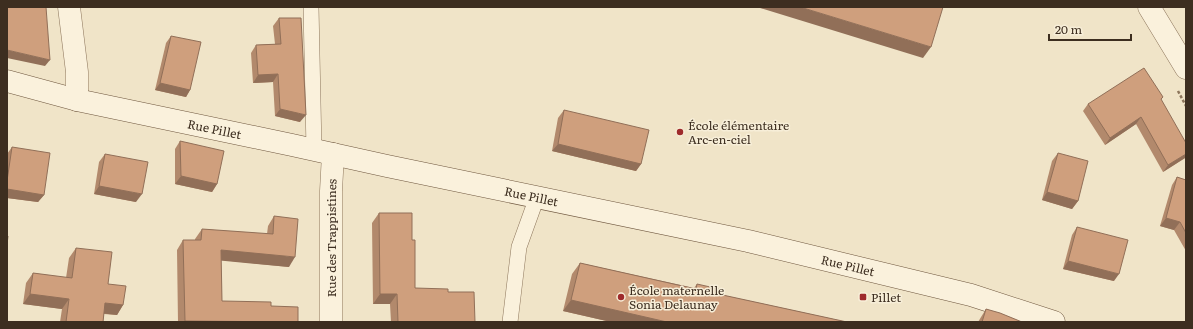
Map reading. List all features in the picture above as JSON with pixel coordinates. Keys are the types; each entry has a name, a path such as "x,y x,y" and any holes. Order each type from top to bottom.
{"street":[{"path":"69,7 77,72 77,100"},
{"path":"1149,7 1186,68"},
{"name":"Rue Pillet","path":"7,81 77,100 748,241 971,295 1054,322"},
{"name":"Rue des Trappistines","path":"323,152 331,191 331,322"}],"lane":[{"path":"311,7 323,152"},
{"path":"510,322 519,247 537,197"}],"building":[{"path":"7,7 46,7 50,60 7,50"},
{"path":"800,7 943,7 931,47"},
{"path":"279,18 301,18 306,115 280,109 278,74 258,75 256,45 281,44"},
{"path":"171,36 201,42 190,90 160,83"},
{"path":"1144,68 1163,97 1161,99 1186,143 1186,154 1168,165 1141,117 1110,138 1088,104"},
{"path":"564,110 649,130 641,164 558,144"},
{"path":"180,141 224,151 217,184 181,176"},
{"path":"12,147 50,153 44,195 7,189"},
{"path":"1058,153 1088,161 1078,201 1047,192"},
{"path":"105,154 148,162 142,194 99,186"},
{"path":"1177,177 1186,180 1186,233 1180,222 1166,218"},
{"path":"379,213 412,213 412,240 415,240 415,288 448,289 448,292 474,292 475,322 398,322 397,294 380,294"},
{"path":"274,216 298,219 295,257 221,250 222,301 271,302 271,306 298,307 298,322 185,321 183,240 201,240 202,229 273,234"},
{"path":"1077,227 1128,240 1119,274 1068,261"},
{"path":"76,248 112,252 108,284 126,286 123,305 105,303 103,322 66,322 69,299 30,294 33,273 72,278"},
{"path":"580,263 696,289 697,284 719,289 718,294 847,322 667,322 571,300"},
{"path":"986,309 1000,313 1022,322 982,322"}],"place":[{"name":"École élémentaire Arc-en-ciel","path":"680,132"},
{"name":"École maternelle Sonia Delaunay","path":"621,297"},
{"name":"Pillet","path":"863,297"}]}
